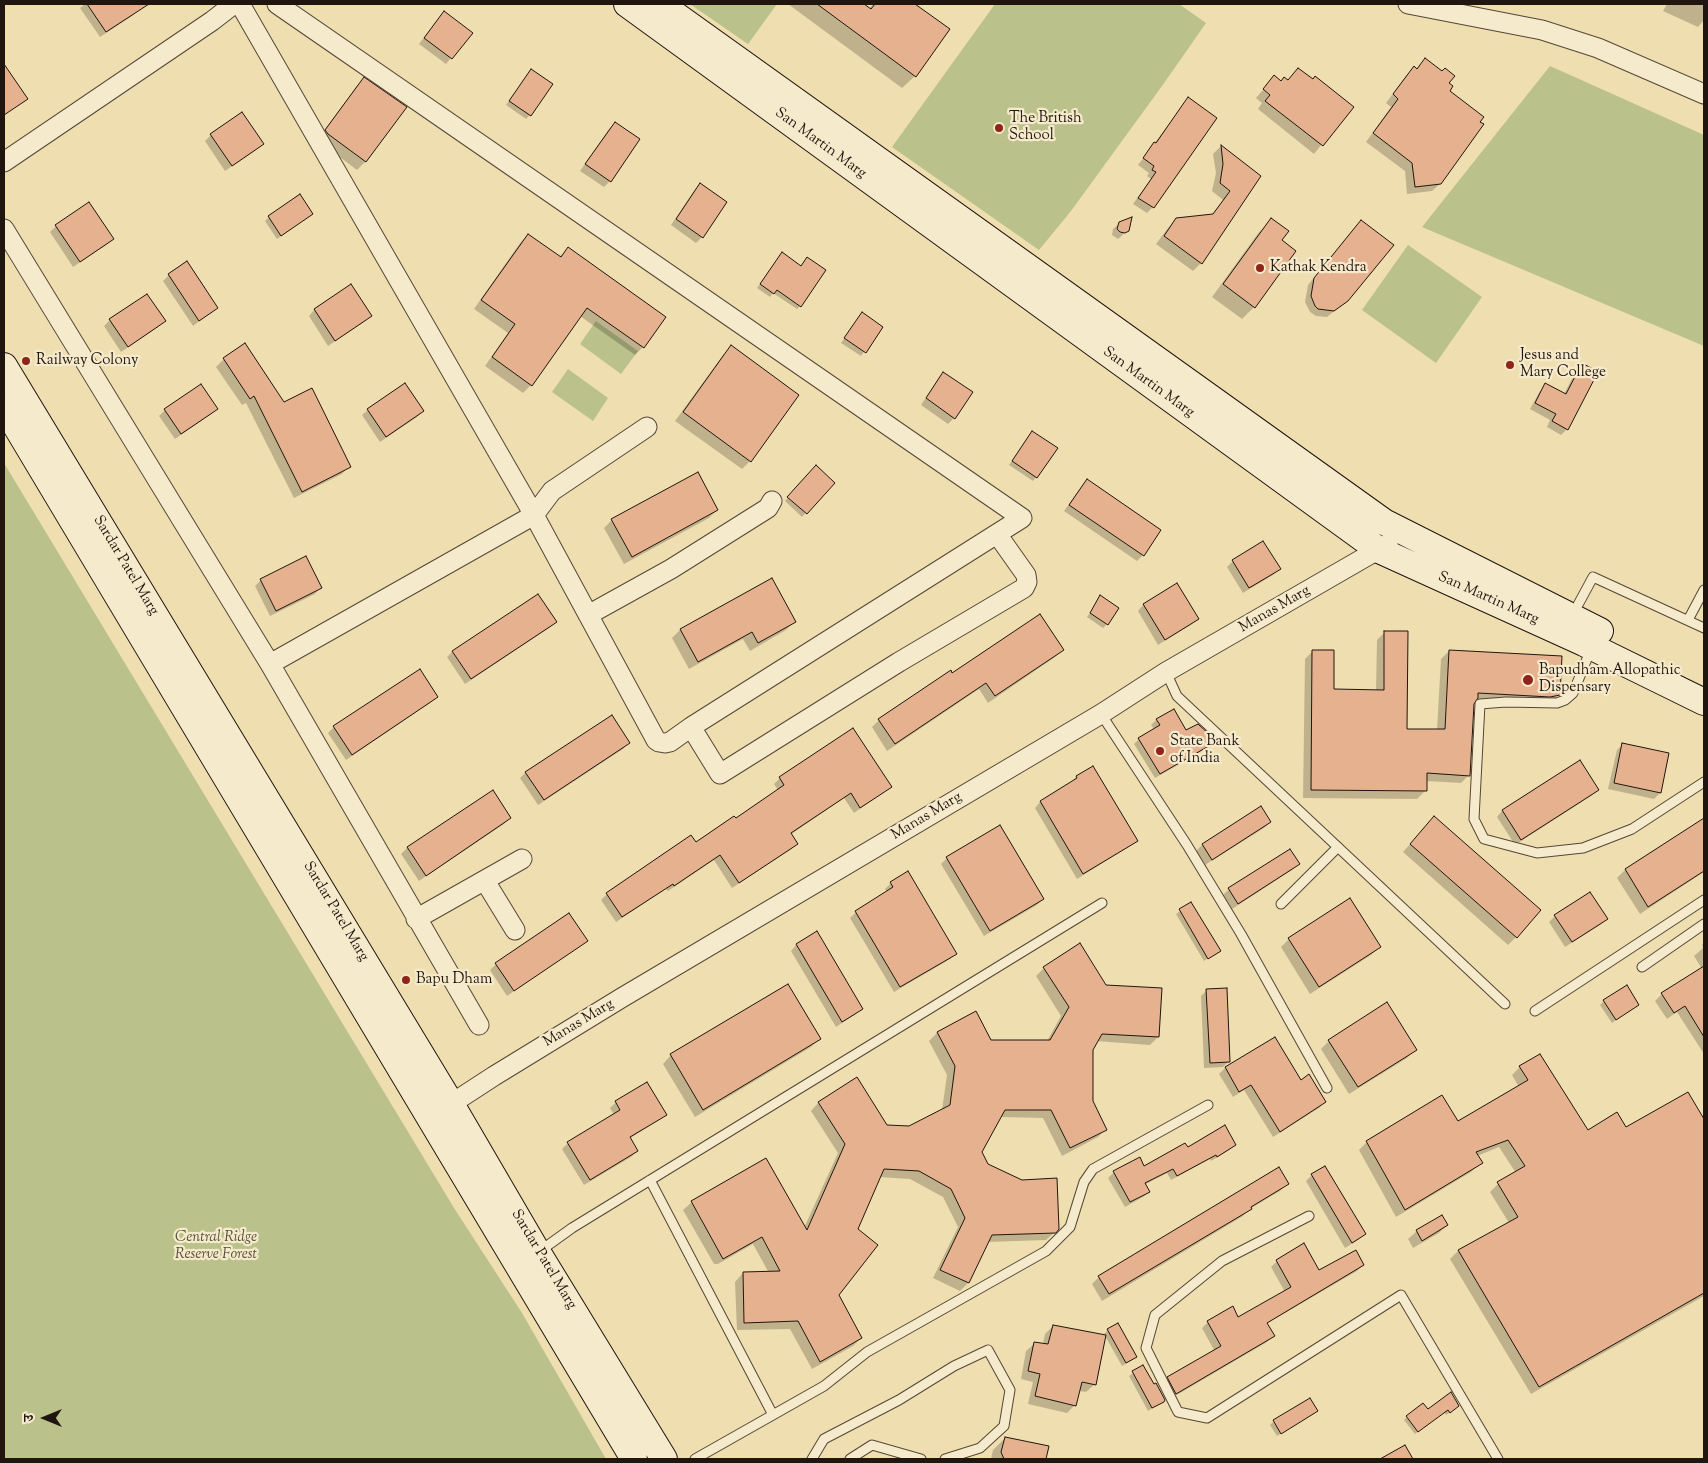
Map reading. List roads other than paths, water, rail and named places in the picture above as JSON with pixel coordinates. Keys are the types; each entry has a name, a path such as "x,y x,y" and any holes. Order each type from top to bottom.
{"street":[{"path":"4,162 212,21 234,4"},
{"path":"240,4 534,515 656,740 665,743 670,742 1022,518 277,4"},
{"name":"San Martin Marg","path":"627,4 1344,526 1380,550 1592,646 1704,702"},
{"name":"San Martin Marg","path":"660,4 1384,522 1404,534 1704,683"},
{"path":"1408,4 1542,30 1598,48 1704,94"},
{"path":"4,229 270,664 479,1025"},
{"name":"Sardar Patel Marg","path":"4,366 664,1459"},
{"name":"Sardar Patel Marg","path":"4,406 634,1459"},
{"path":"270,664 534,515 552,491 647,427"},
{"path":"588,615 670,569 768,508 772,501"},
{"path":"691,727 720,774 899,662 1024,588 1027,582 1026,575 997,534"},
{"name":"Manas Marg","path":"451,1104 632,992 1101,714 1166,672 1380,550 1404,534"},
{"path":"416,919 522,859"},
{"path":"485,881 515,930"}],"lane":[{"path":"1571,617 1593,577 1704,628"},
{"path":"1688,620 1704,590"},
{"path":"1592,646 1573,693 1565,700 1557,704 1506,702 1480,704 1474,819 1484,839 1537,853 1583,848 1632,829 1704,782"},
{"path":"1166,672 1177,696 1505,1004"},
{"path":"1101,714 1192,853 1241,934 1327,1088"},
{"path":"1281,904 1338,847"},
{"path":"1535,1011 1704,900"},
{"path":"538,1253 572,1228 1102,903"},
{"path":"1642,967 1704,924"},
{"path":"695,1459 824,1386 867,1352 1046,1250 1070,1227 1084,1182 1093,1169 1208,1105"},
{"path":"650,1180 773,1415"},
{"path":"1309,1216 1222,1261 1155,1315 1146,1348 1178,1412 1208,1418 1400,1294 1498,1459"},
{"path":"812,1459 824,1439 899,1400 954,1366 988,1350 1010,1390 1004,1426 980,1448 945,1459"},
{"path":"850,1459 872,1445 921,1459"}],"place":[{"name":"The British School","path":"999,128"},
{"name":"Kathak Kendra","path":"1260,268"},
{"name":"Railway Colony","path":"26,361"},
{"name":"Jesus and Mary College","path":"1510,365"},
{"name":"Bapudham Allopathic Dispensary","path":"1528,680"},
{"name":"State Bank of India","path":"1160,751"},
{"name":"Bapu Dham","path":"406,980"}],"park label":[{"name":"Central Ridge Reserve Forest","path":"216,1246"}]}
